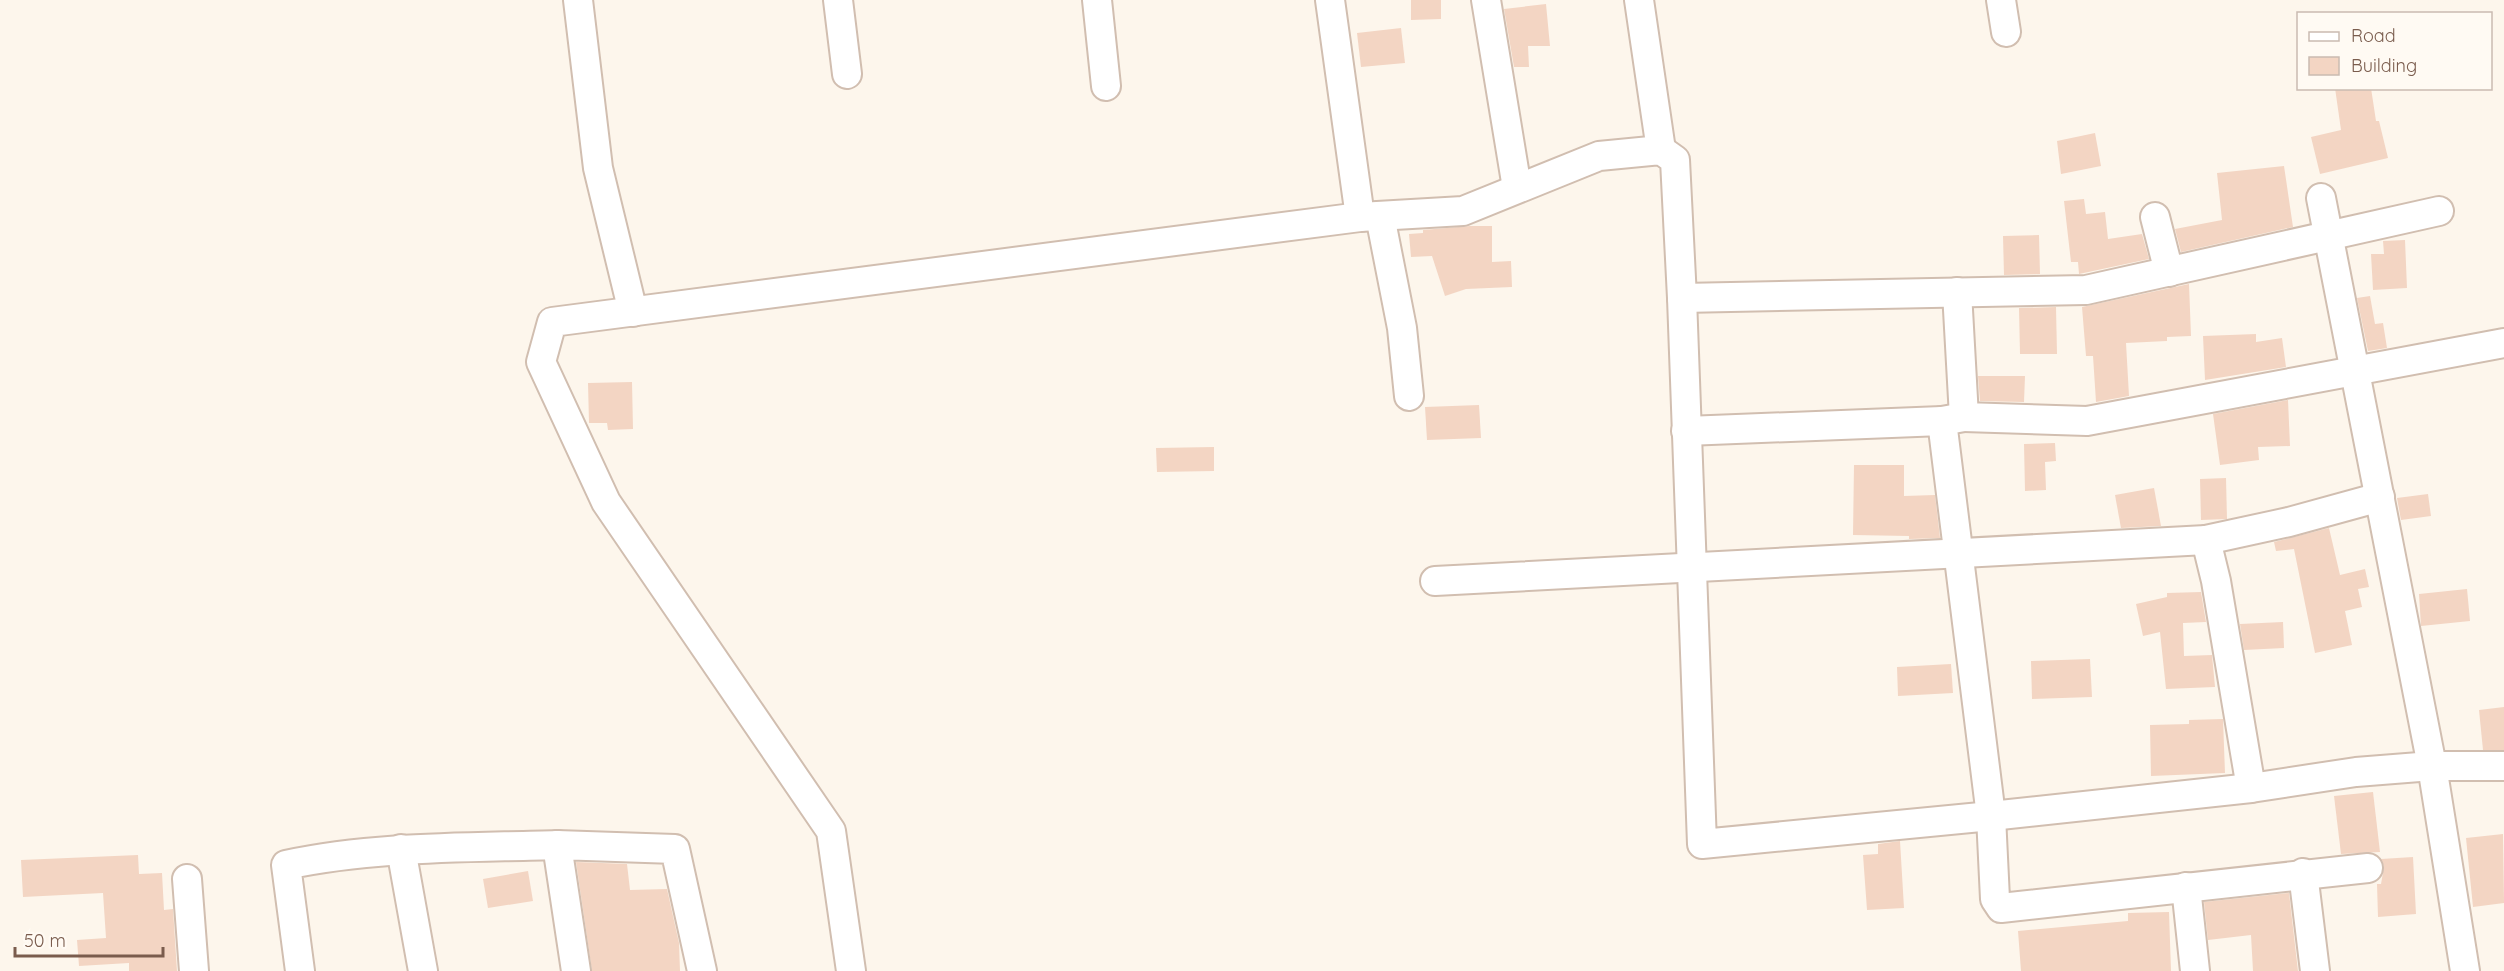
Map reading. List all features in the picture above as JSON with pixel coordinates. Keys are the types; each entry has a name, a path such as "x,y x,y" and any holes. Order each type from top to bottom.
{"street":[{"path":"578,0 598,168 633,312"},
{"path":"838,0 847,74"},
{"path":"1097,0 1106,86"},
{"path":"1330,0 1370,217 1402,328 1409,396"},
{"path":"1486,0 1517,188"},
{"path":"1639,0 1660,150"},
{"path":"2001,0 2006,32"},
{"path":"851,971 831,831 606,502 541,362 552,322 1370,217 1463,211 1599,156 1660,150 1675,160 1702,843 1991,816 2251,788 2356,772 2432,766 2504,766"},
{"path":"2321,198 2432,766 2465,971"},
{"path":"1682,298 2086,290 2439,211"},
{"path":"2155,217 2169,272"},
{"path":"1957,292 1953,419 1959,551 1991,816 1995,899 2001,908 2303,873 2368,868"},
{"path":"1686,431 1953,419 2087,422 2504,343"},
{"path":"1435,581 1959,551 2206,540 2289,522 2380,497"},
{"path":"2206,540 2216,581 2251,788"},
{"path":"557,845 576,971"},
{"path":"300,971 286,865 323,857 401,849 557,845 675,849 702,971"},
{"path":"401,849 423,971"},
{"path":"2303,873 2315,971"},
{"path":"187,879 195,971"},
{"path":"2186,887 2196,971"}],"building":[{"path":"1411,0 1441,0 1441,19 1411,20"},
{"path":"1546,4 1550,46 1528,46 1529,67 1514,67 1504,9"},
{"path":"1401,28 1405,63 1361,67 1357,33"},
{"path":"2335,90 2371,90 2376,121 2379,121 2388,158 2320,174 2311,137 2341,130"},
{"path":"2095,133 2101,166 2061,174 2057,141"},
{"path":"2284,166 2293,227 2181,252 2175,229 2222,220 2217,173"},
{"path":"2084,199 2086,214 2105,212 2108,239 2142,234 2149,259 2079,274 2078,262 2071,262 2064,201"},
{"path":"1492,226 1492,262 1511,261 1512,287 1466,289 1445,296 1432,256 1411,257 1409,234 1423,233 1423,230"},
{"path":"2039,235 2040,274 2004,275 2003,236"},
{"path":"2405,240 2407,288 2373,290 2371,254 2384,254 2383,241"},
{"path":"2189,284 2191,336 2167,337 2167,341 2126,343 2129,396 2096,402 2093,356 2086,356 2082,307"},
{"path":"2370,296 2375,324 2383,323 2387,348 2368,351 2357,298"},
{"path":"2056,307 2057,354 2020,354 2019,308"},
{"path":"2256,334 2256,342 2282,338 2286,367 2205,380 2203,336"},
{"path":"1978,376 2025,376 2024,402 1980,401"},
{"path":"632,382 633,429 608,430 607,423 589,423 588,383"},
{"path":"2288,400 2290,446 2258,447 2259,460 2220,465 2213,414"},
{"path":"1479,405 1481,438 1427,440 1425,407"},
{"path":"2055,443 2056,461 2045,462 2046,490 2025,491 2024,444"},
{"path":"1214,447 1214,471 1157,472 1156,448"},
{"path":"1854,465 1904,465 1904,496 1935,495 1940,538 1909,539 1909,536 1853,535"},
{"path":"2226,478 2227,519 2201,520 2200,479"},
{"path":"2154,488 2161,526 2121,528 2115,495"},
{"path":"2428,494 2431,516 2401,520 2397,498"},
{"path":"2329,528 2340,575 2365,569 2369,587 2358,589 2362,607 2345,611 2352,645 2315,653 2294,549 2276,551 2274,542"},
{"path":"2467,589 2470,621 2421,626 2419,594"},
{"path":"2201,592 2206,622 2183,623 2184,656 2212,655 2215,687 2166,689 2160,632 2143,636 2136,604 2167,597 2167,593"},
{"path":"2283,622 2284,648 2244,650 2240,624"},
{"path":"2090,659 2092,697 2032,699 2031,661"},
{"path":"1951,664 1953,693 1898,696 1897,667"},
{"path":"2504,707 2504,750 2483,750 2479,710"},
{"path":"2223,719 2225,773 2151,776 2150,725 2189,724 2189,720"},
{"path":"2373,792 2380,852 2341,854 2334,796"},
{"path":"2503,834 2504,903 2473,907 2466,838"},
{"path":"1900,841 1904,908 1867,910 1863,855 1878,854 1878,844"},
{"path":"138,855 139,874 162,873 164,910 173,909 177,971 129,971 129,963 79,966 77,940 106,938 103,893 23,897 21,860"},
{"path":"2413,857 2416,914 2378,917 2377,884 2381,884 2384,867 2381,859"},
{"path":"576,862 627,864 630,890 667,889 679,943 680,971 592,971"},
{"path":"528,871 533,901 488,908 483,879"},
{"path":"2289,893 2298,971 2253,971 2251,935 2208,940 2204,902"},
{"path":"2169,912 2171,971 2021,971 2018,931 2128,921 2128,913"}]}
